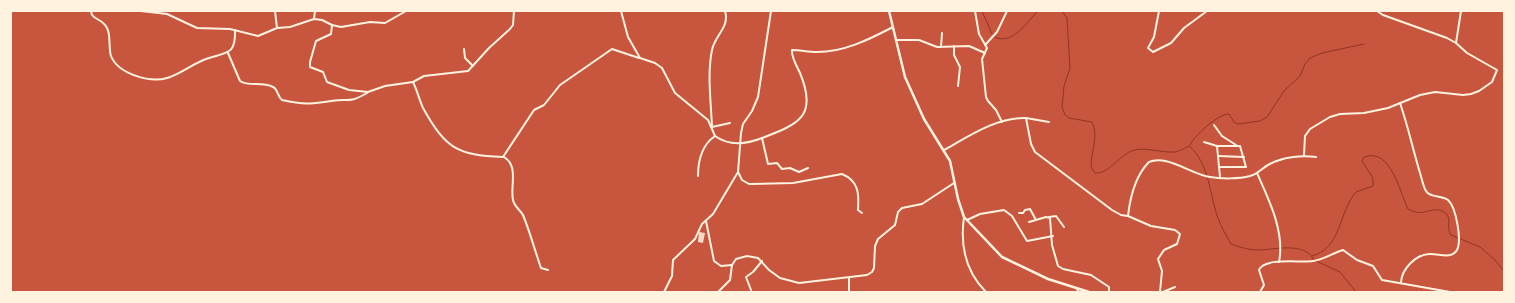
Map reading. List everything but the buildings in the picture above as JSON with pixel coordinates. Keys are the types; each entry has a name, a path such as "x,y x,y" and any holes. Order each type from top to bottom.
{"main road":[{"path":"888,11 901,66 922,114 950,161 954,183 964,217 1002,257 1048,279 1089,292"}],"street":[{"path":"91,11 92,15 104,23 107,28 111,54 118,68 126,73 156,79 165,79 199,62 223,56 232,50 234,45 235,30"},
{"path":"141,11 168,14 197,28 208,27 235,30 248,35 258,36 277,28 290,27 314,19 322,20 332,25 341,27 354,24 385,23 406,11"},
{"path":"275,11 277,28"},
{"path":"314,19 315,11"},
{"path":"228,52 240,81 246,84 258,83 273,87 282,100 305,105 336,100 350,101 385,86 413,82 424,76 466,72 510,29 514,11"},
{"path":"621,11 628,36 640,58"},
{"path":"725,11 726,24 715,42 711,57 712,127 715,136 746,144 796,122 801,118 806,109 807,93 792,50 816,52 837,51 866,41 893,27"},
{"path":"771,11 758,97 752,111 743,124 739,143 738,172 742,180 749,184 793,183 842,174 854,181 858,190 858,210 862,213"},
{"path":"975,11 979,34 987,49 982,59 986,97 996,110 1002,122"},
{"path":"985,45 997,32 1007,11"},
{"path":"1159,11 1154,37 1148,48 1153,52 1171,43 1184,28 1207,11"},
{"path":"1304,155 1305,136 1310,129 1318,123 1340,114 1364,113 1388,108 1420,95 1435,92 1463,95 1479,91 1492,82 1497,70 1467,53 1456,43 1383,15 1377,11"},
{"path":"1456,43 1460,11"},
{"path":"332,25 331,34 316,41 310,67 323,72 327,82 349,90 368,92"},
{"path":"941,47 942,33"},
{"path":"895,40 914,39 933,46 941,47 969,46 985,53"},
{"path":"954,46 954,55 960,67 958,86"},
{"path":"464,48 465,58 473,66"},
{"path":"503,157 534,110 544,105 563,82 612,49 655,63 662,68 675,93 703,116 712,127"},
{"path":"413,82 423,107 450,145 461,151 483,156 503,157 507,159 514,171 512,190 513,202 523,217 541,268 548,270"},
{"path":"1400,102 1426,191 1430,195 1444,198 1451,204 1455,211 1459,242 1455,252 1450,255 1428,254 1415,260 1404,269 1401,282"},
{"path":"944,150 1002,122 1016,118 1026,118 1049,122"},
{"path":"1026,118 1031,144 1036,152 1112,210 1121,215 1128,216 1151,226 1175,230 1180,234 1177,244 1164,250 1158,259 1162,271 1160,292"},
{"path":"712,127 730,123"},
{"path":"1214,125 1222,136 1240,146 1246,167 1219,167"},
{"path":"698,176 699,160 710,141 715,136"},
{"path":"762,138 768,164 777,163 782,169 790,168 799,172 808,168"},
{"path":"1204,142 1217,146 1237,145"},
{"path":"1217,146 1220,177"},
{"path":"1128,216 1129,202 1149,162 1159,160 1172,163 1196,174 1211,178 1246,177 1257,173 1274,162 1304,155 1316,157"},
{"path":"1218,156 1244,157"},
{"path":"664,292 672,276 672,260 693,242 706,220 713,214 738,172"},
{"path":"1257,173 1272,209 1281,243 1282,250 1279,262"},
{"path":"718,292 730,280 732,265 736,259 747,256 758,258 780,278 799,283 867,275 873,271 875,246 878,239 895,225 900,210 922,204 954,183"},
{"path":"1019,213 1023,213 1026,209 1030,209 1036,220"},
{"path":"967,220 980,214 1004,210 1012,216 1027,241 1053,236"},
{"path":"1029,222 1056,216 1064,228"},
{"path":"964,217 962,229 967,265 972,275 986,292"},
{"path":"1048,217 1051,219 1054,252 1060,268 1095,276 1109,287 1109,292"},
{"path":"706,220 714,261 721,266 732,265"},
{"path":"1260,292 1264,285 1259,273 1260,267 1264,264 1312,261 1343,250 1356,260 1374,266 1382,280 1401,282 1450,292"},
{"path":"751,290 746,277 754,272 762,261"},
{"path":"849,278 849,292"},
{"path":"1076,287 1079,292"},
{"path":"1163,292 1175,287"}],"waterway":[{"path":"982,11 992,34"},
{"path":"995,37 1002,39 1014,35 1038,11"},
{"path":"1062,11 1067,18 1070,68 1064,86 1062,107 1065,115 1069,118 1092,122 1095,138 1091,167 1095,173 1105,171 1129,152 1134,150 1144,149 1175,152 1189,146 1196,153 1205,170 1218,218 1231,244 1255,250 1297,248 1310,254 1314,260"},
{"path":"1190,145 1207,126 1224,115 1229,114 1234,122 1238,124 1260,121 1267,117 1284,91 1300,76 1305,64 1310,58 1322,53 1364,44"},
{"path":"1312,256 1322,252 1329,246 1334,238 1350,200 1356,192 1373,186 1373,178 1362,161 1364,157 1373,156 1381,159 1388,165 1398,183 1408,209 1418,212 1438,210 1446,213 1449,219 1449,232 1451,235 1480,247 1495,260 1504,271"},
{"path":"1316,261 1340,272 1356,292"}]}
